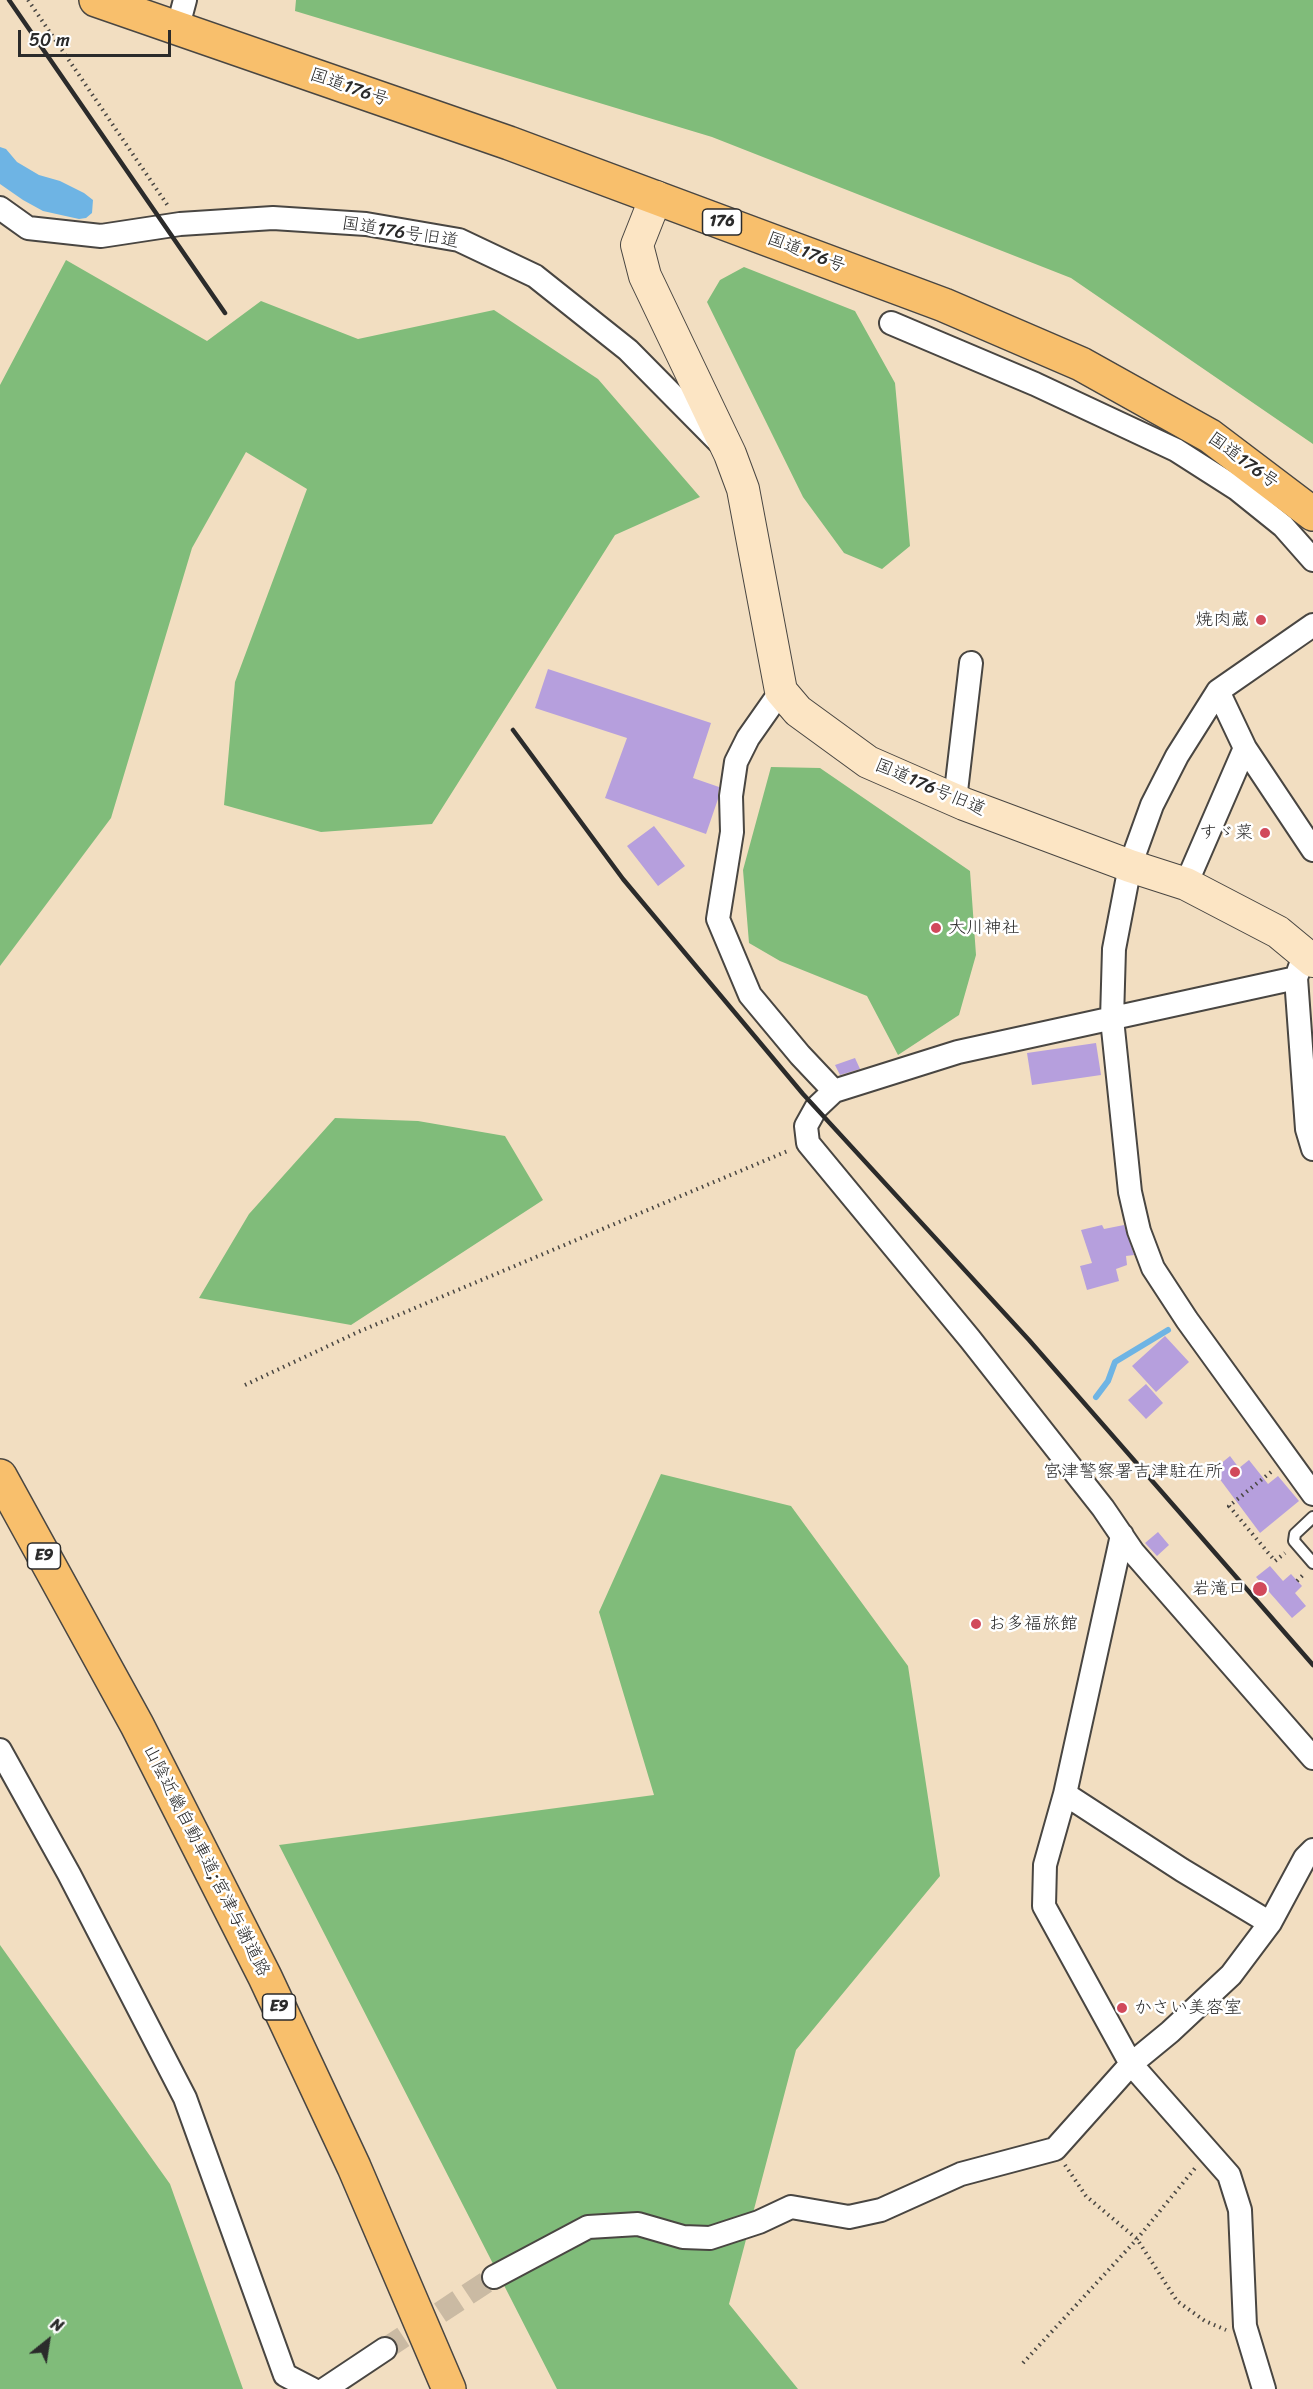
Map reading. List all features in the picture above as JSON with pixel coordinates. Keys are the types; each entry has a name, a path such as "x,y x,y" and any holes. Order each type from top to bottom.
{"highway":[{"name":"国道176号","path":"96,0 181,15 944,305 1081,364 1210,436 1218,459 1313,514"},
{"name":"山陰近畿自動車道;宮津与謝道路","path":"0,1476 17,1502 87,1636 137,1725 265,1977 354,2167 449,2389"},
{"path":"0,1516 16,1543 87,1636"}],"street":[{"name":"国道176号旧道","path":"656,197 637,244 645,276 730,454 743,489 782,692 798,711 868,762 955,800 1130,866 1186,884 1278,932 1307,957"},
{"name":"国道176号旧道","path":"0,208 28,228 101,236 180,224 273,218 366,224 459,240 535,276 628,350 730,454"},
{"path":"891,323 1035,384 1176,450 1218,459 1313,560"},
{"path":"1313,625 1218,692 1177,756 1157,795 1130,866 1114,949 1112,1019 1130,1192 1139,1231 1153,1268 1187,1320 1313,1494"},
{"path":"955,800 971,663"},
{"path":"782,692 748,738 736,762 731,796 732,832 718,919 750,995 800,1055 834,1091"},
{"path":"1218,692 1245,748 1313,850"},
{"path":"1186,884 1245,748"},
{"path":"1313,1149 1307,1129 1307,957 1112,1019 958,1052 834,1091 816,1108 806,1126 808,1143 970,1339 1122,1535 1132,1552 1313,1758"},
{"path":"1122,1535 1065,1794 1045,1865 1044,1906 1131,2064 1230,2175 1240,2210 1245,2326 1263,2389"},
{"path":"0,1750 69,1874 185,2098 285,2375 312,2389"},
{"path":"1065,1794 1182,1870 1270,1923"},
{"path":"494,2277 588,2227 638,2224 683,2237 710,2238 759,2222 791,2207 849,2217 881,2210 961,2174 1054,2149 1131,2064 1199,2006 1230,1975 1270,1923 1305,1858 1313,1850"},
{"path":"325,2389 385,2349"}],"lane":[{"path":"1313,1517 1295,1534 1294,1541 1313,1563"}],"path":[{"path":"28,0 180,224"},
{"path":"245,1385 358,1332 808,1143"},
{"path":"1288,1459 1229,1506 1275,1561 1286,1552 1292,1559"},
{"path":"1298,1566 1309,1578"},
{"path":"1054,2149 1086,2196 1137,2239 1177,2301 1205,2320 1249,2342"},
{"path":"1023,2363 1137,2239 1209,2151"}],"green space":[{"path":"296,0 1313,0 1313,444 1071,278 712,137 295,11"},
{"path":"66,260 207,341 261,301 358,339 494,310 598,379 700,497 615,535 432,824 321,832 224,805 235,682 307,489 246,452 192,548 111,818 0,966 0,385"},
{"path":"744,267 855,311 895,383 910,546 882,569 844,553 803,497 707,302 720,280"},
{"path":"771,767 820,768 970,871 976,955 959,1015 898,1055 867,996 780,961 749,943 743,870"},
{"path":"335,1118 418,1121 505,1136 543,1200 351,1325 199,1298 249,1214"},
{"path":"661,1474 791,1506 908,1666 940,1876 796,2050 729,2304 798,2389 557,2389 279,1845 654,1795 599,1612"},
{"path":"0,1945 170,2184 243,2389 0,2389"}],"water":[{"path":"0,147 6,149 17,162 39,175 60,181 84,193 93,200 92,213 86,218 79,219 43,211 0,184"}],"building":[{"path":"548,669 711,723 693,778 719,787 718,799 706,834 605,798 627,738 535,708"},
{"path":"654,826 685,866 658,886 627,846"},
{"path":"1096,1043 1101,1075 1032,1085 1027,1053"},
{"path":"855,1058 860,1069 840,1075 835,1065"},
{"path":"1102,1225 1104,1229 1124,1225 1134,1255 1126,1256 1127,1265 1116,1269 1119,1281 1087,1290 1080,1266 1092,1263 1081,1230"},
{"path":"1165,1336 1189,1362 1156,1392 1132,1366"},
{"path":"1146,1384 1163,1403 1146,1419 1128,1400"},
{"path":"1230,1456 1239,1468 1249,1460 1268,1484 1278,1476 1299,1501 1260,1533 1213,1470"},
{"path":"1158,1532 1169,1545 1157,1556 1145,1543"},
{"path":"1270,1566 1283,1581 1291,1574 1302,1586 1295,1593 1306,1606 1292,1618 1256,1577"}],"waterway":[{"path":"1096,1397 1108,1381 1115,1362 1168,1330"}],"tunnel":[{"path":"385,2349 494,2277"}],"railway":[{"path":"9,0 225,313"},
{"path":"513,730 623,879 803,1094 1029,1340 1313,1665"}],"place":[{"name":"焼肉蔵","path":"1261,620"},
{"name":"すゞ菜","path":"1265,833"},
{"name":"大川神社","path":"936,928"},
{"name":"宮津警察署吉津駐在所","path":"1235,1472"},
{"name":"岩滝口","path":"1260,1589"},
{"name":"お多福旅館","path":"976,1624"},
{"name":"かさい美容室","path":"1122,2008"}]}
